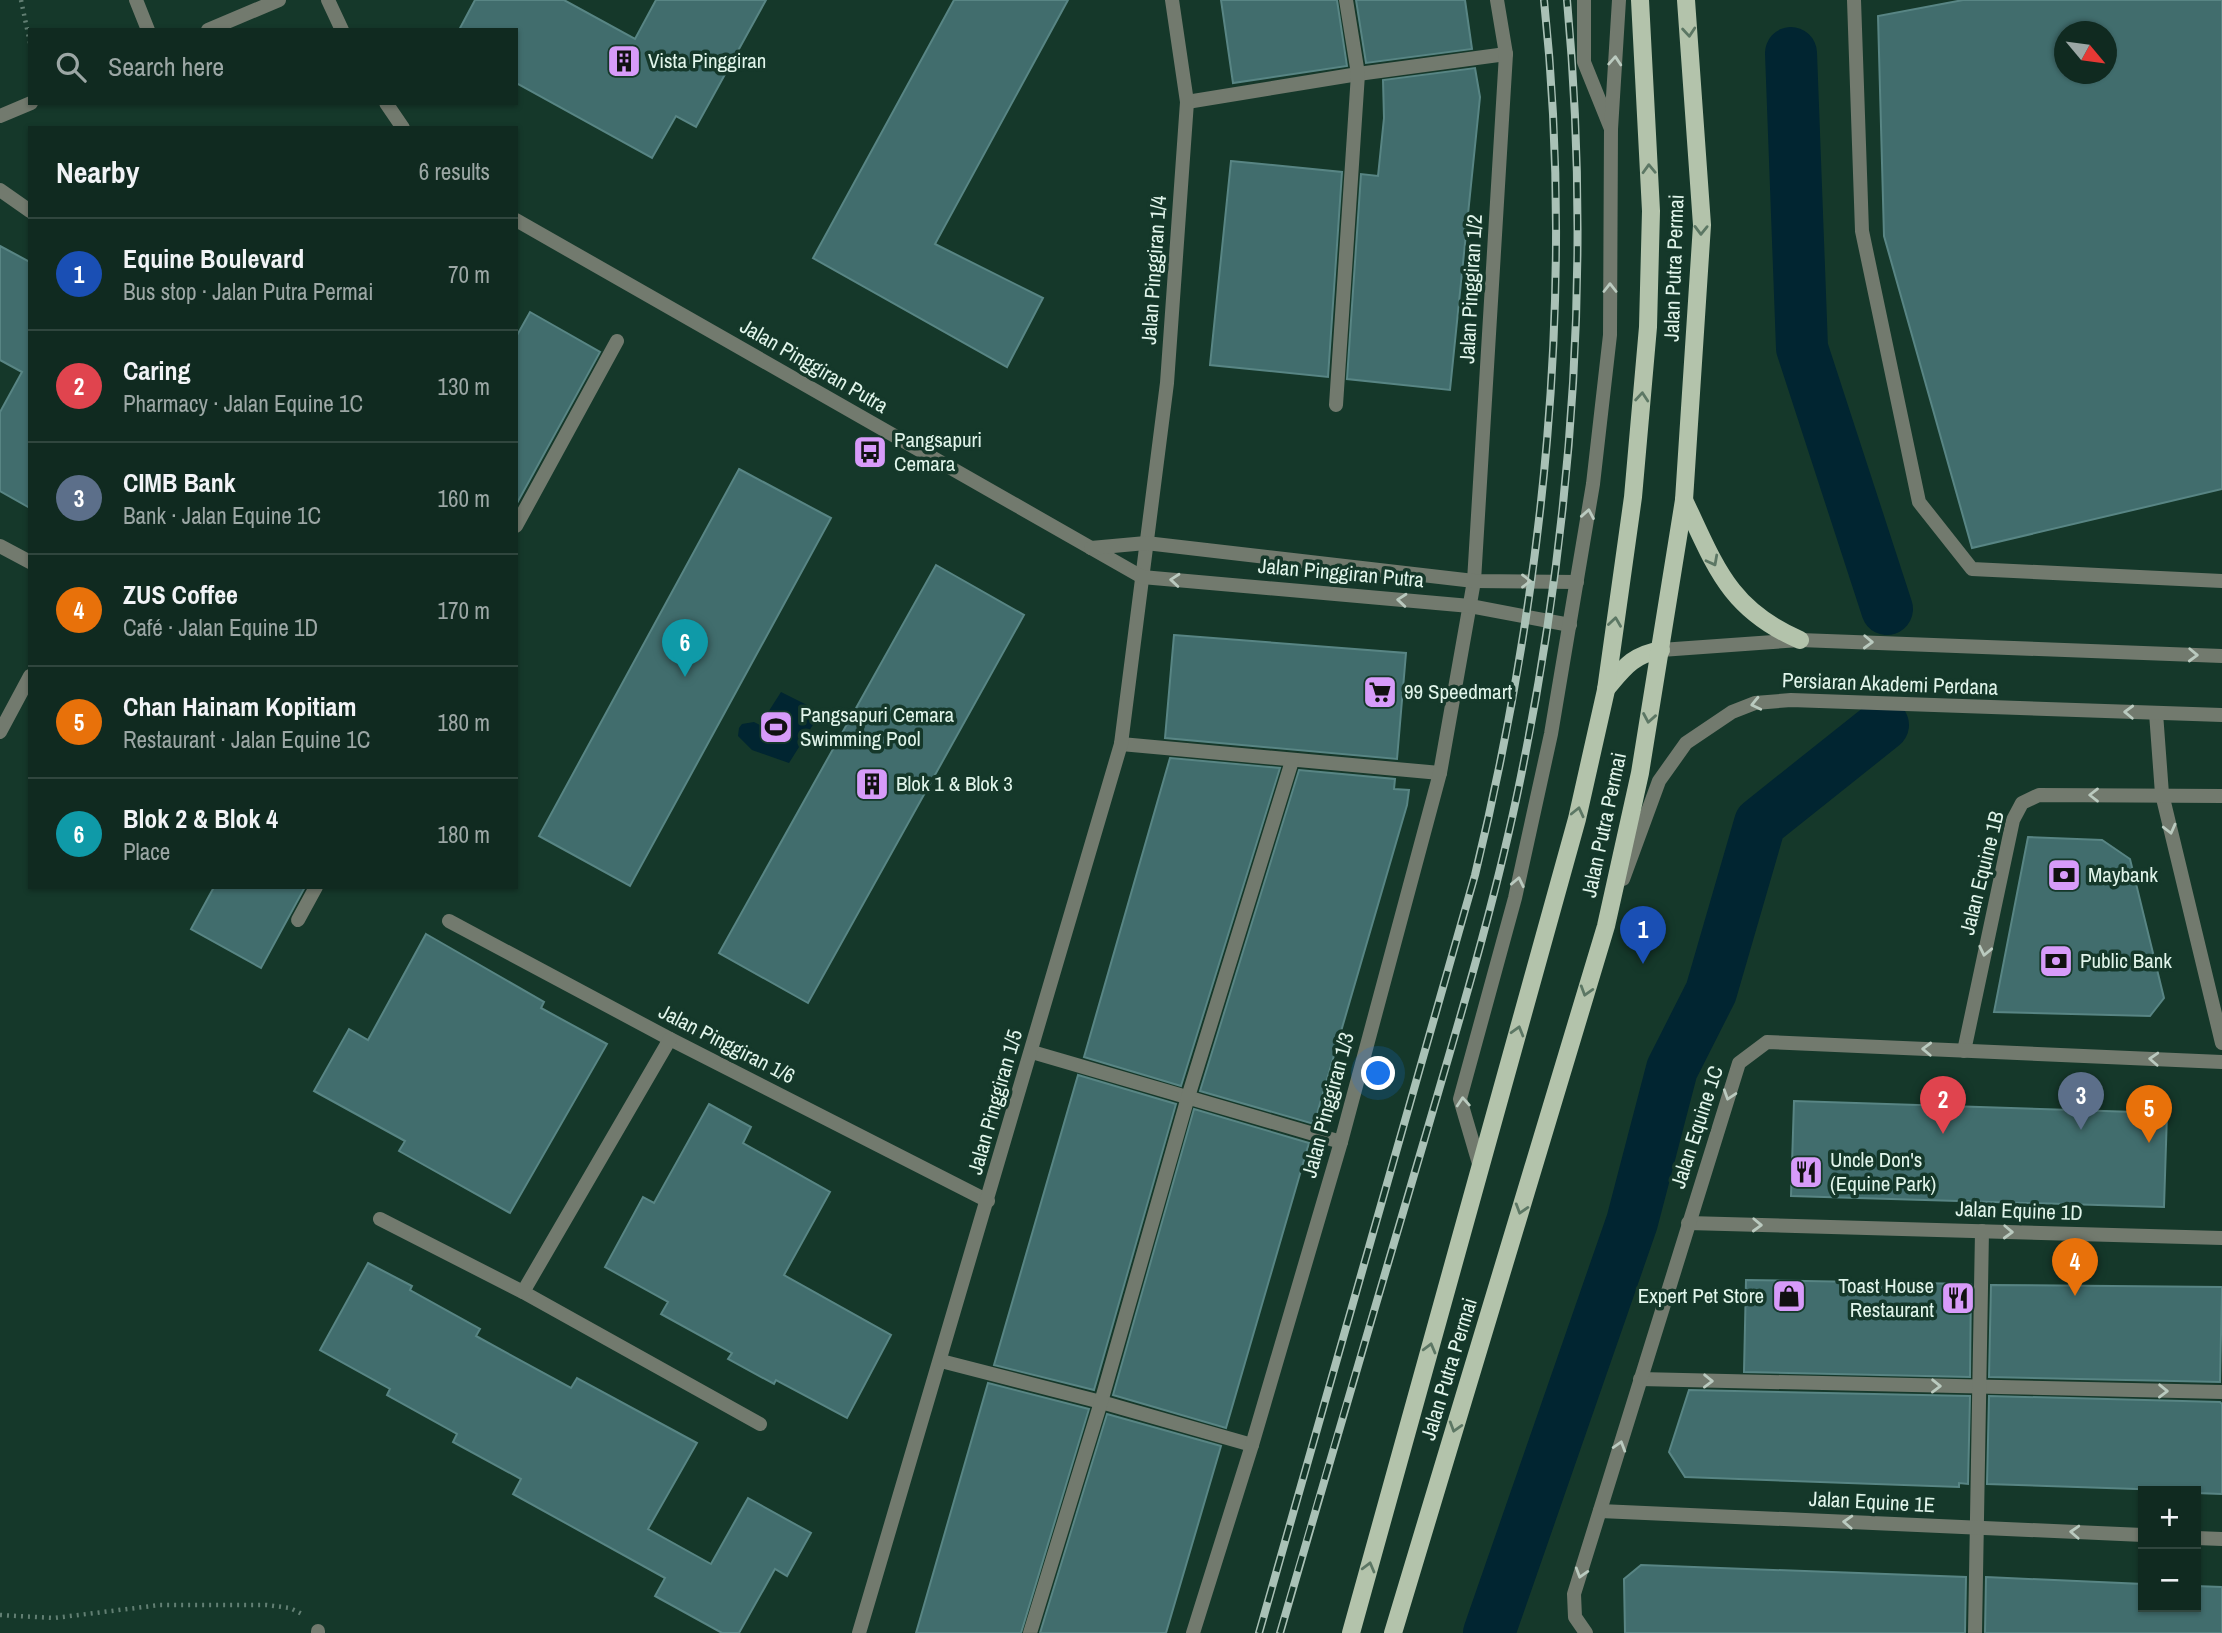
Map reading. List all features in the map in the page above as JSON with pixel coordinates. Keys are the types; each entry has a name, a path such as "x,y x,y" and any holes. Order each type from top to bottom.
{"main road":[{"name":"Jalan Putra Permai","path":"1351,1633 1577,819 1606,690 1633,497 1648,327 1651,211 1640,0"},
{"name":"Jalan Putra Permai","path":"1393,1633 1606,926 1640,773 1684,500 1702,225 1686,0"},
{"path":"1684,500 1714,564 1738,600 1773,628 1800,640"},
{"path":"1606,690 1629,663 1645,653 1661,650"}],"street":[{"path":"136,0 147,28"},
{"path":"213,28 279,0"},
{"path":"328,0 341,28"},
{"name":"Jalan Pinggiran 1/4","path":"1142,577 1167,383 1187,102 1172,0"},
{"path":"1336,405 1358,74 1346,0"},
{"name":"Jalan Pinggiran 1/2","path":"1475,581 1506,54 1497,0"},
{"path":"1584,0 1584,62 1611,129"},
{"path":"1479,1167 1460,1099 1515,898 1551,734 1593,484 1610,335 1611,129 1619,0"},
{"path":"1854,0 1862,231 1919,502 1972,569 2222,581"},
{"path":"1187,102 1358,74 1506,54"},
{"path":"0,116 28,104"},
{"path":"387,105 402,126"},
{"path":"0,190 28,210"},
{"name":"Jalan Pinggiran Putra","path":"518,222 1142,577 1470,606 1570,625"},
{"path":"518,522 617,341"},
{"name":"Jalan Pinggiran Putra","path":"1091,548 1146,543 1475,581 1577,582"},
{"path":"0,546 28,561"},
{"name":"Jalan Pinggiran 1/5","path":"859,1633 1121,744 1142,577"},
{"name":"Jalan Pinggiran 1/3","path":"1193,1633 1252,1445 1341,1142 1440,774 1475,581"},
{"name":"Persiaran Akademi Perdana","path":"1661,650 1800,640 2222,656"},
{"path":"0,732 28,680"},
{"name":"Persiaran Akademi Perdana","path":"1606,926 1659,781 1686,743 1732,712 1755,702 1791,700 2222,715"},
{"path":"2156,713 2162,794 2222,1043"},
{"path":"1121,744 1440,774"},
{"path":"1030,1633 1101,1402 1188,1097 1292,761"},
{"name":"Jalan Equine 1B","path":"1964,1051 2012,820 2022,803 2039,795 2222,796"},
{"path":"298,920 315,889"},
{"name":"Jalan Pinggiran 1/6","path":"449,922 670,1039 988,1201"},
{"path":"523,1292 670,1039"},
{"name":"Jalan Equine 1C","path":"1586,1633 1575,1617 1574,1594 1740,1062 1767,1042 2222,1062"},
{"path":"1032,1052 1341,1142"},
{"path":"380,1219 523,1292 760,1424"},
{"name":"Jalan Equine 1D","path":"1688,1223 2222,1238"},
{"path":"1975,1633 1982,1231"},
{"path":"941,1361 1101,1402 1252,1445"},
{"path":"1640,1379 2222,1392"},
{"name":"Jalan Equine 1E","path":"1600,1511 2138,1535"},
{"path":"2201,1538 2222,1539"}],"path":[{"path":"21,0 28,33"},
{"path":"0,1615 54,1618 160,1605 267,1605 290,1608 307,1616 318,1632"}],"water":[{"name":"Pangsapuri Cemara Swimming Pool","path":"781,692 821,712 789,763 752,750 738,736 742,724 754,722 760,725"}],"building":[{"name":"Vista Pinggiran","path":"475,0 564,0 635,39 656,0 766,0 696,127 676,116 652,158 518,84 518,28 460,28"},
{"path":"954,0 1068,0 935,244 1043,298 1007,367 813,258"},
{"path":"1221,0 1337,0 1347,66 1233,83"},
{"path":"1356,0 1465,0 1472,49 1366,63"},
{"path":"1963,0 2222,0 2222,489 1972,548 1884,236 1878,16"},
{"path":"1475,68 1480,97 1450,390 1347,379 1361,174 1378,176 1384,118 1383,80"},
{"path":"1231,161 1342,172 1328,377 1210,365"},
{"path":"0,246 28,261 28,507 0,491 0,412 22,372 0,360"},
{"path":"530,312 600,352 518,501 518,333"},
{"path":"739,469 831,518 630,886 539,836"},
{"name":"Blok 1 & Blok 3","path":"936,565 1024,615 808,1003 719,953"},
{"path":"1174,635 1406,653 1397,759 1165,738"},
{"path":"1170,758 1280,768 1181,1086 1084,1057"},
{"path":"1299,770 1395,779 1394,789 1409,790 1407,805 1314,1124 1200,1091"},
{"path":"2028,837 2102,840 2130,859 2164,998 2150,1016 1994,1012"},
{"path":"213,889 304,889 261,968 191,929"},
{"path":"426,934 544,1002 541,1008 607,1044 510,1213 399,1151 405,1141 314,1091 349,1029 368,1040"},
{"path":"1078,1075 1176,1104 1094,1390 994,1365"},
{"path":"1794,1101 2167,1113 2164,1207 1791,1196"},
{"path":"709,1104 751,1127 743,1143 830,1192 784,1275 891,1335 847,1418 776,1380 774,1384 728,1359 732,1353 661,1314 668,1302 605,1267 643,1197 654,1203"},
{"path":"1194,1109 1309,1143 1226,1428 1113,1395"},
{"path":"368,1263 412,1286 410,1290 480,1329 476,1336 571,1388 577,1378 697,1443 648,1529 711,1564 748,1498 811,1533 787,1576 775,1569 739,1633 722,1633 655,1596 665,1578 513,1494 521,1479 453,1442 457,1434 387,1395 390,1389 320,1350"},
{"path":"1746,1280 1971,1284 1970,1377 1744,1372"},
{"path":"1991,1285 2222,1287 2220,1382 1989,1377"},
{"path":"988,1383 1089,1409 1021,1633 916,1633"},
{"path":"1689,1390 1970,1396 1968,1484 1959,1483 1959,1487 1685,1477 1669,1452"},
{"path":"1989,1396 2222,1404 2222,1494 2201,1493 2201,1486 2138,1486 2138,1489 1987,1484"},
{"path":"1107,1414 1221,1446 1166,1633 1040,1633"},
{"path":"1641,1565 1966,1577 1965,1633 1625,1633 1624,1579"},
{"path":"1986,1577 2138,1584 2138,1612 2201,1612 2201,1586 2222,1587 2222,1633 1985,1633"}],"waterway":[{"path":"1791,53 1802,348 1887,609"},
{"path":"1489,1633 1632,1222 1672,1069 1711,992 1760,823 1883,725"}],"railway":[{"path":"1259,1633 1475,875 1499,768 1519,659 1547,440 1554,330 1556,220 1553,109 1544,0"},
{"path":"1280,1633 1476,960 1511,822 1539,680 1565,487 1577,293 1574,98 1567,0"}],"place":[{"name":"Vista Pinggiran","path":"624,61"},
{"name":"Pangsapuri Cemara","path":"870,452"},
{"name":"Blok 2 & Blok 4","path":"685,677"},
{"name":"99 Speedmart","path":"1380,692"},
{"name":"Pangsapuri Cemara Swimming Pool","path":"776,727"},
{"name":"Blok 1 & Blok 3","path":"872,784"},
{"name":"Maybank","path":"2064,875"},
{"name":"Public Bank","path":"2056,961"},
{"name":"Equine Boulevard","path":"1643,964"},
{"name":"CIMB Bank","path":"2081,1130"},
{"name":"Caring","path":"1943,1134"},
{"name":"Chan Hainam Kopitiam","path":"2149,1143"},
{"name":"Uncle Don's (Equine Park)","path":"1806,1172"},
{"name":"Expert Pet Store","path":"1789,1296"},
{"name":"ZUS Coffee","path":"2075,1296"},
{"name":"Toast House Restaurant","path":"1958,1298"}]}
